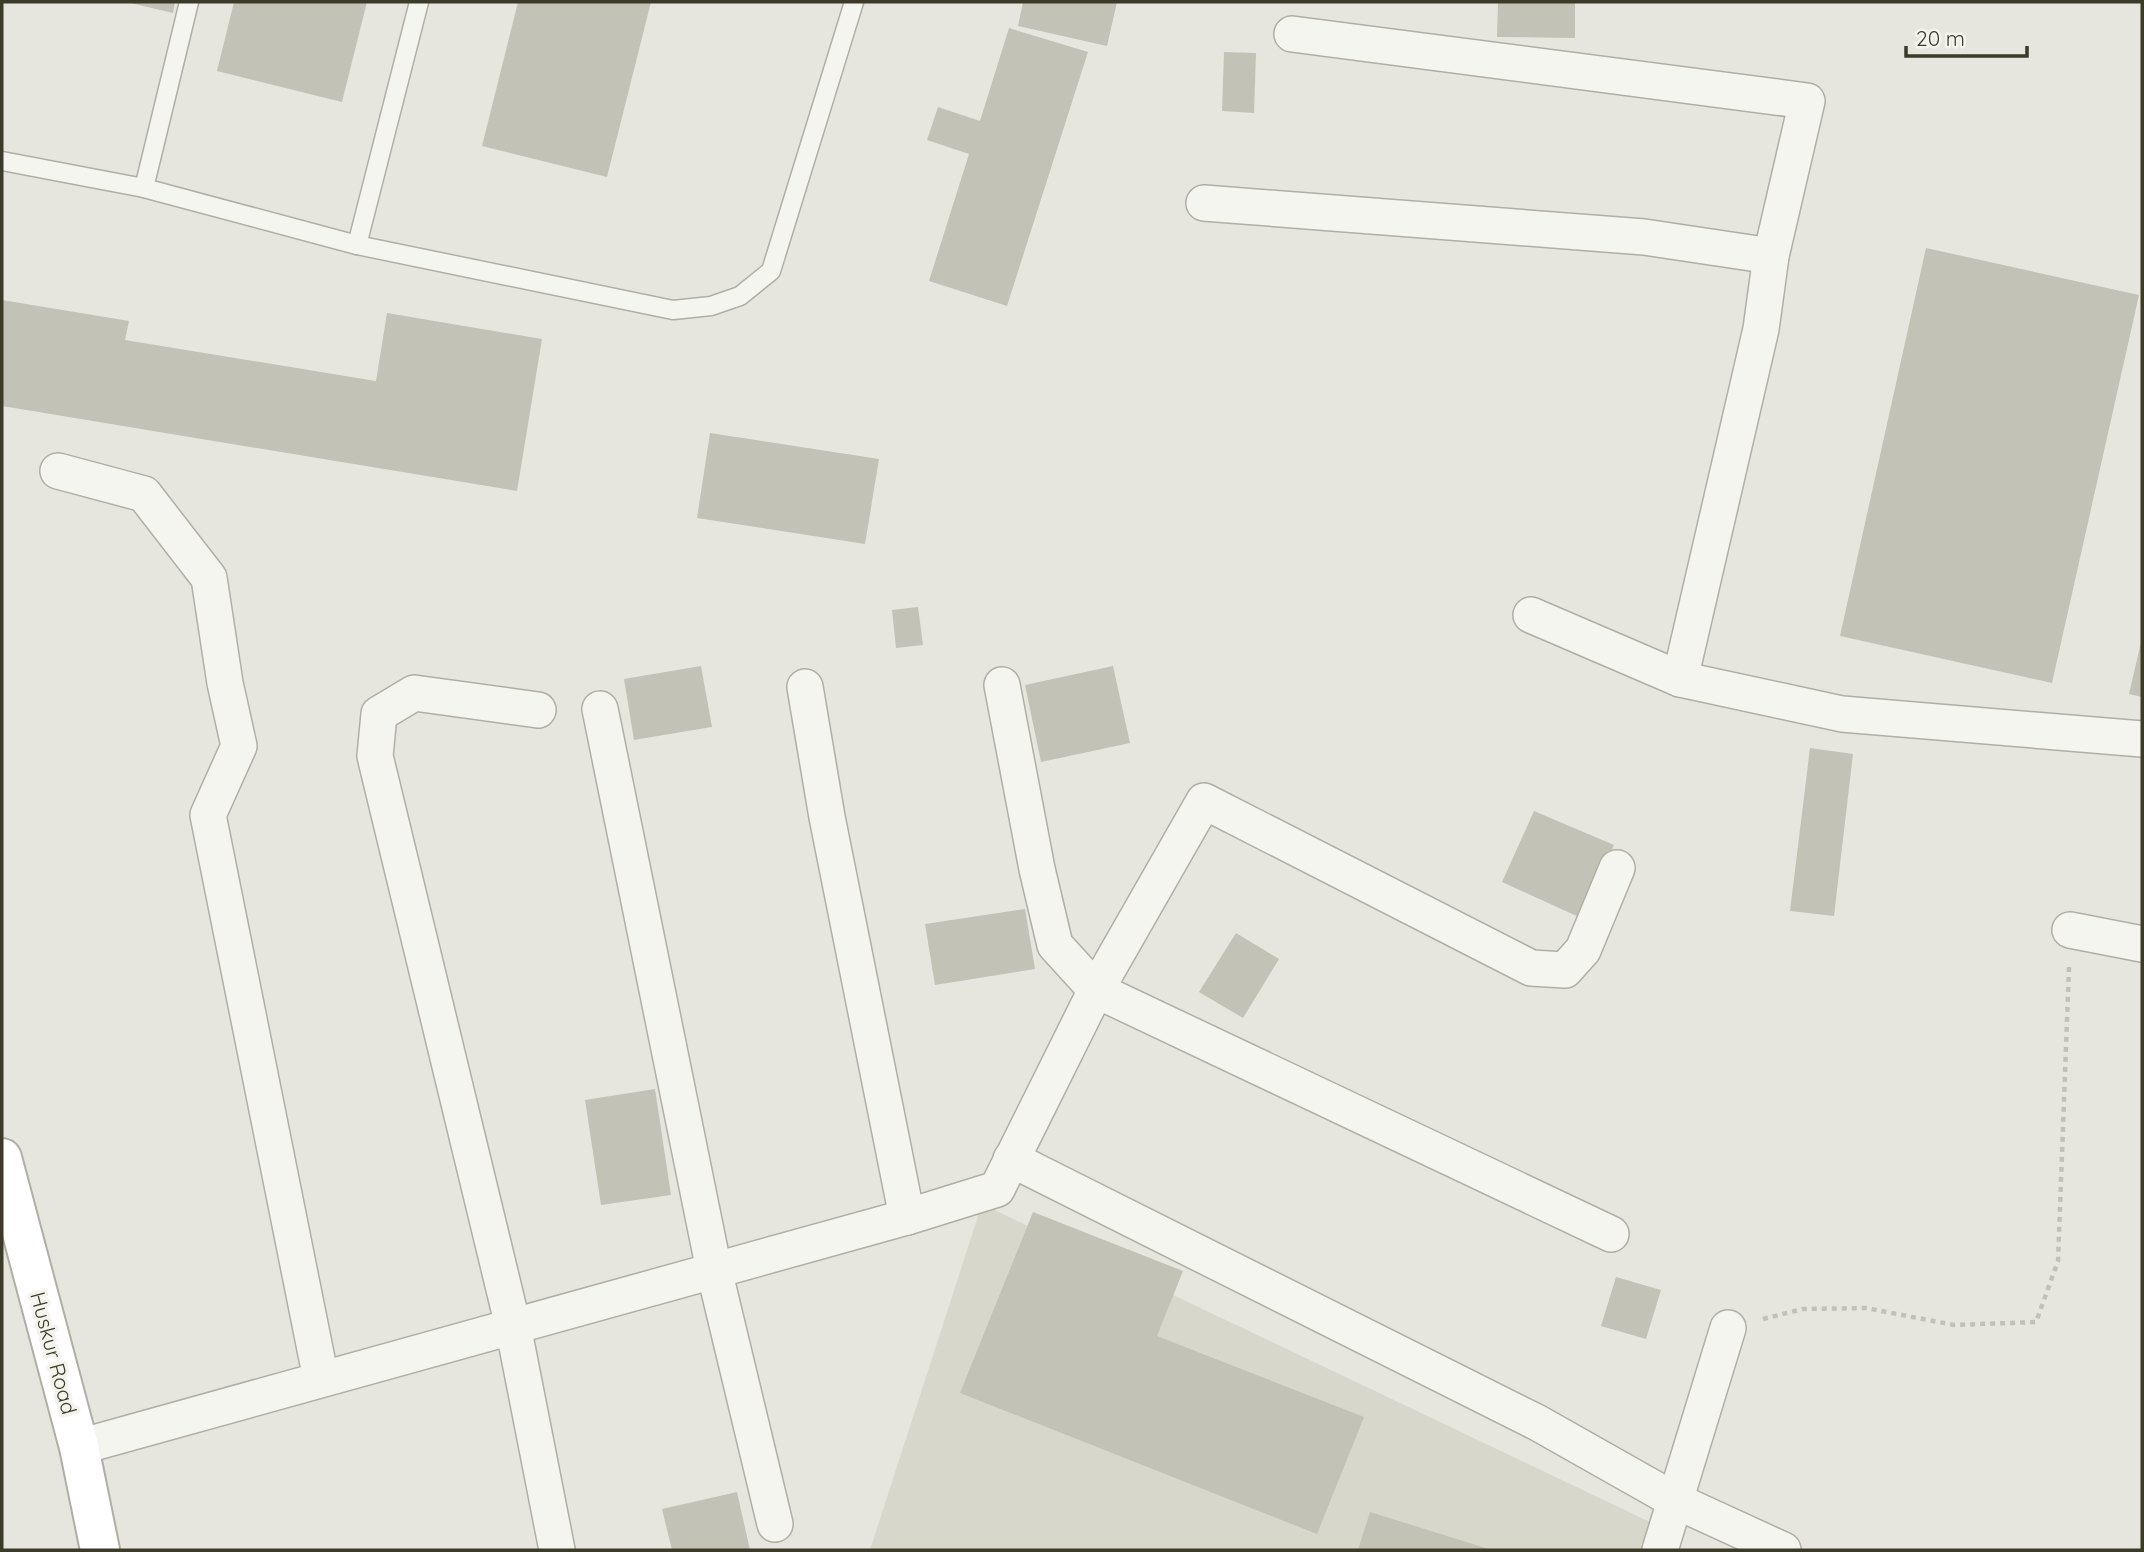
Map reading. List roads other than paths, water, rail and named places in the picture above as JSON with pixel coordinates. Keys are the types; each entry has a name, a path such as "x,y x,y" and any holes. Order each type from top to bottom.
{"street":[{"path":"1292,34 1807,101 1771,256 1761,329 1680,679"},
{"path":"1204,202 1644,237 1771,256"},
{"path":"58,471 144,494 209,578 225,683 239,746 208,815 321,1379"},
{"path":"1531,615 1680,679 1842,714 2142,739"},
{"path":"1002,685 1037,869 1055,945 1096,990 1611,1234"},
{"path":"805,687 827,817 907,1217"},
{"path":"538,710 414,693 379,714 375,756 513,1325 557,1550"},
{"path":"600,709 714,1270 775,1524"},
{"path":"79,1447 907,1217 997,1189 1096,990 1204,801 1531,968 1566,970 1583,950 1617,868"},
{"path":"2070,930 2142,944"},
{"name":"Huskur Road","path":"2,1158 79,1447 100,1550"},
{"path":"1012,1159 1538,1423 1676,1501 1783,1550"},
{"path":"1660,1550 1728,1328"}],"lane":[{"path":"144,188 189,2"},
{"path":"358,246 419,2"},
{"path":"2,161 144,188 358,246 673,310 711,306 740,296 771,271 854,2"}]}
